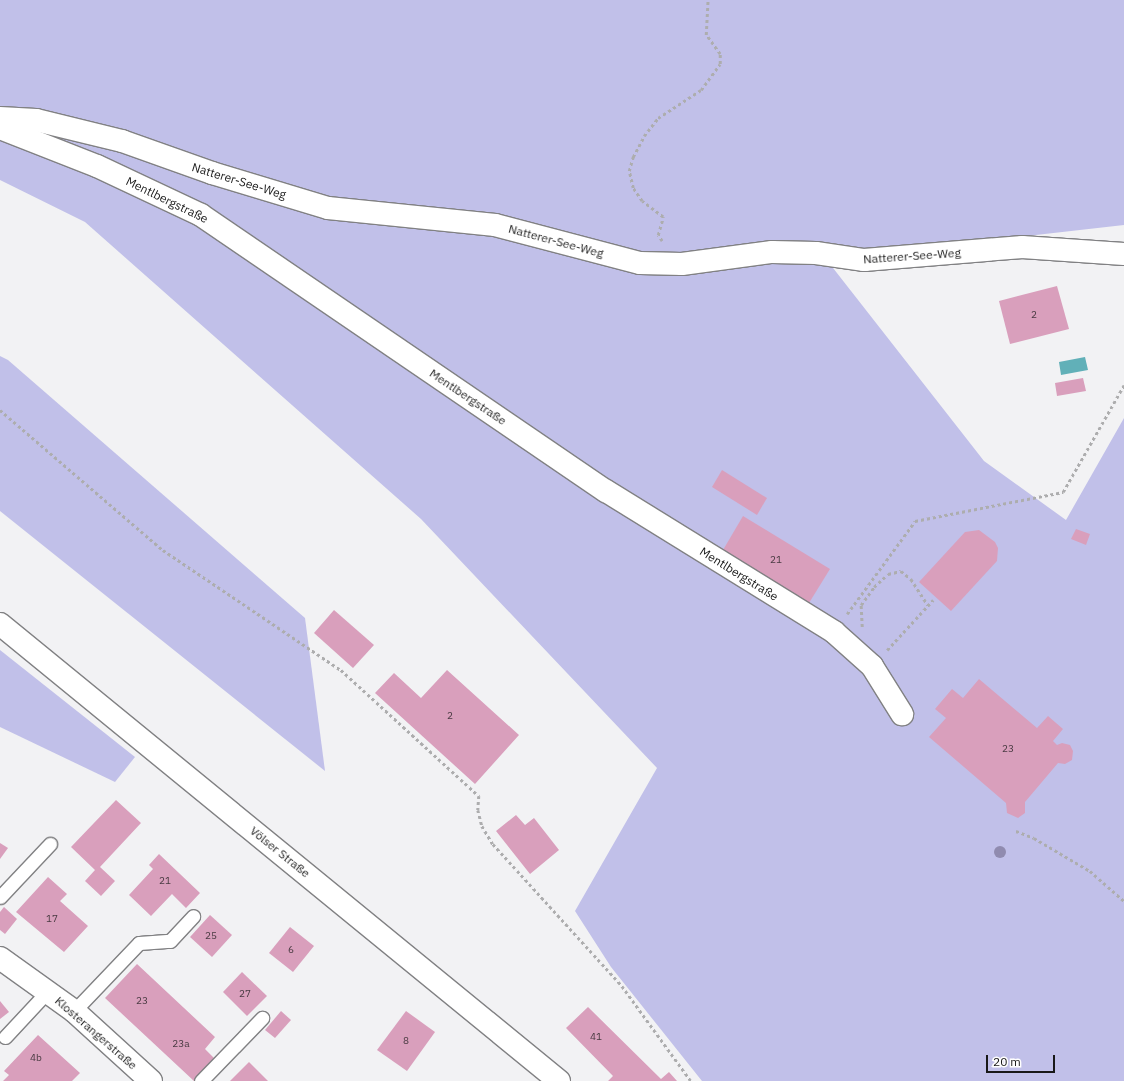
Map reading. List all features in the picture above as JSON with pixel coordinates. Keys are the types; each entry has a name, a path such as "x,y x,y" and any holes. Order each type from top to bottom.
{"street":[{"name":"Natterer-See-Weg","path":"0,118 36,120 122,141 212,173 328,208 494,225 640,263 682,264 772,252 816,253 864,260 1022,247 1124,254"},
{"name":"Mentlbergstraße","path":"0,128 97,166 201,215 606,491 834,632 872,666 902,714"},
{"name":"Völser Straße","path":"0,624 559,1081"},
{"name":"Klosterangerstraße","path":"0,958 74,1011 151,1081"}],"lane":[{"path":"0,897 50,844"},
{"path":"74,1011 139,943 170,941 193,916"},
{"path":"5,1037 47,992"},
{"path":"202,1081 262,1018"}],"path":[{"path":"682,264 658,235 663,217 642,201 633,188 629,171 633,157 644,136 658,118 701,90 720,64 720,54 706,35 708,0"},
{"path":"834,632 915,521 1063,492 1124,385"},
{"path":"0,410 164,550 342,670 479,796 478,810 482,826 493,844 622,986 691,1081"},
{"path":"862,629 861,604 874,587 888,574 901,571 911,579 928,605"},
{"path":"884,653 933,600"},
{"path":"1016,831 1034,838 1090,871 1124,900"}],"shaded area":[{"path":"0,0 1124,0 1124,225 826,259 984,461 1066,520 1124,418 1124,1081 702,1081 611,967 575,911 657,768 421,519 85,222 0,180"},
{"path":"0,356 8,360 305,618 325,771 0,511"},
{"path":"1085,357 1088,370 1061,375 1059,362"},
{"path":"0,650 135,757 115,782 0,727"}],"building":[{"path":"1057,286 1069,329 1010,344 999,301"},
{"path":"1083,378 1086,391 1057,396 1055,383"},
{"path":"722,470 767,498 757,515 712,487"},
{"path":"743,516 830,569 809,603 723,550"},
{"path":"1076,529 1090,534 1086,545 1071,539"},
{"path":"979,530 995,542 998,548 997,561 951,611 919,582 965,532"},
{"path":"334,610 374,645 353,668 314,633"},
{"path":"447,670 519,735 475,784 375,693 394,673 421,698"},
{"path":"979,679 1037,728 1048,716 1063,729 1053,741 1057,745 1062,743 1070,745 1073,751 1072,760 1065,764 1058,763 1025,802 1025,813 1018,818 1007,813 1006,803 929,737 946,718 935,709 952,689 963,698"},
{"path":"116,800 141,823 100,867 115,881 101,896 85,881 95,870 71,847"},
{"path":"516,815 525,825 534,818 559,850 530,874 496,831"},
{"path":"0,843 8,848 0,859"},
{"path":"159,854 200,893 186,908 172,894 151,916 129,895 153,869 149,865"},
{"path":"48,877 67,894 60,901 88,926 64,952 16,912"},
{"path":"4,907 17,919 5,934 0,930 0,912"},
{"path":"210,915 232,935 212,957 190,937"},
{"path":"290,927 314,946 293,972 269,953"},
{"path":"137,964 215,1037 205,1049 215,1059 194,1081 105,998"},
{"path":"242,972 267,996 247,1016 223,992"},
{"path":"0,1001 9,1012 0,1019"},
{"path":"588,1007 661,1079 669,1072 677,1081 608,1081 613,1076 566,1028"},
{"path":"281,1011 291,1020 275,1038 265,1030"},
{"path":"406,1011 435,1032 407,1071 377,1050"},
{"path":"38,1035 80,1073 72,1081 3,1081 9,1075 4,1071"},
{"path":"249,1062 268,1081 230,1081"}]}
